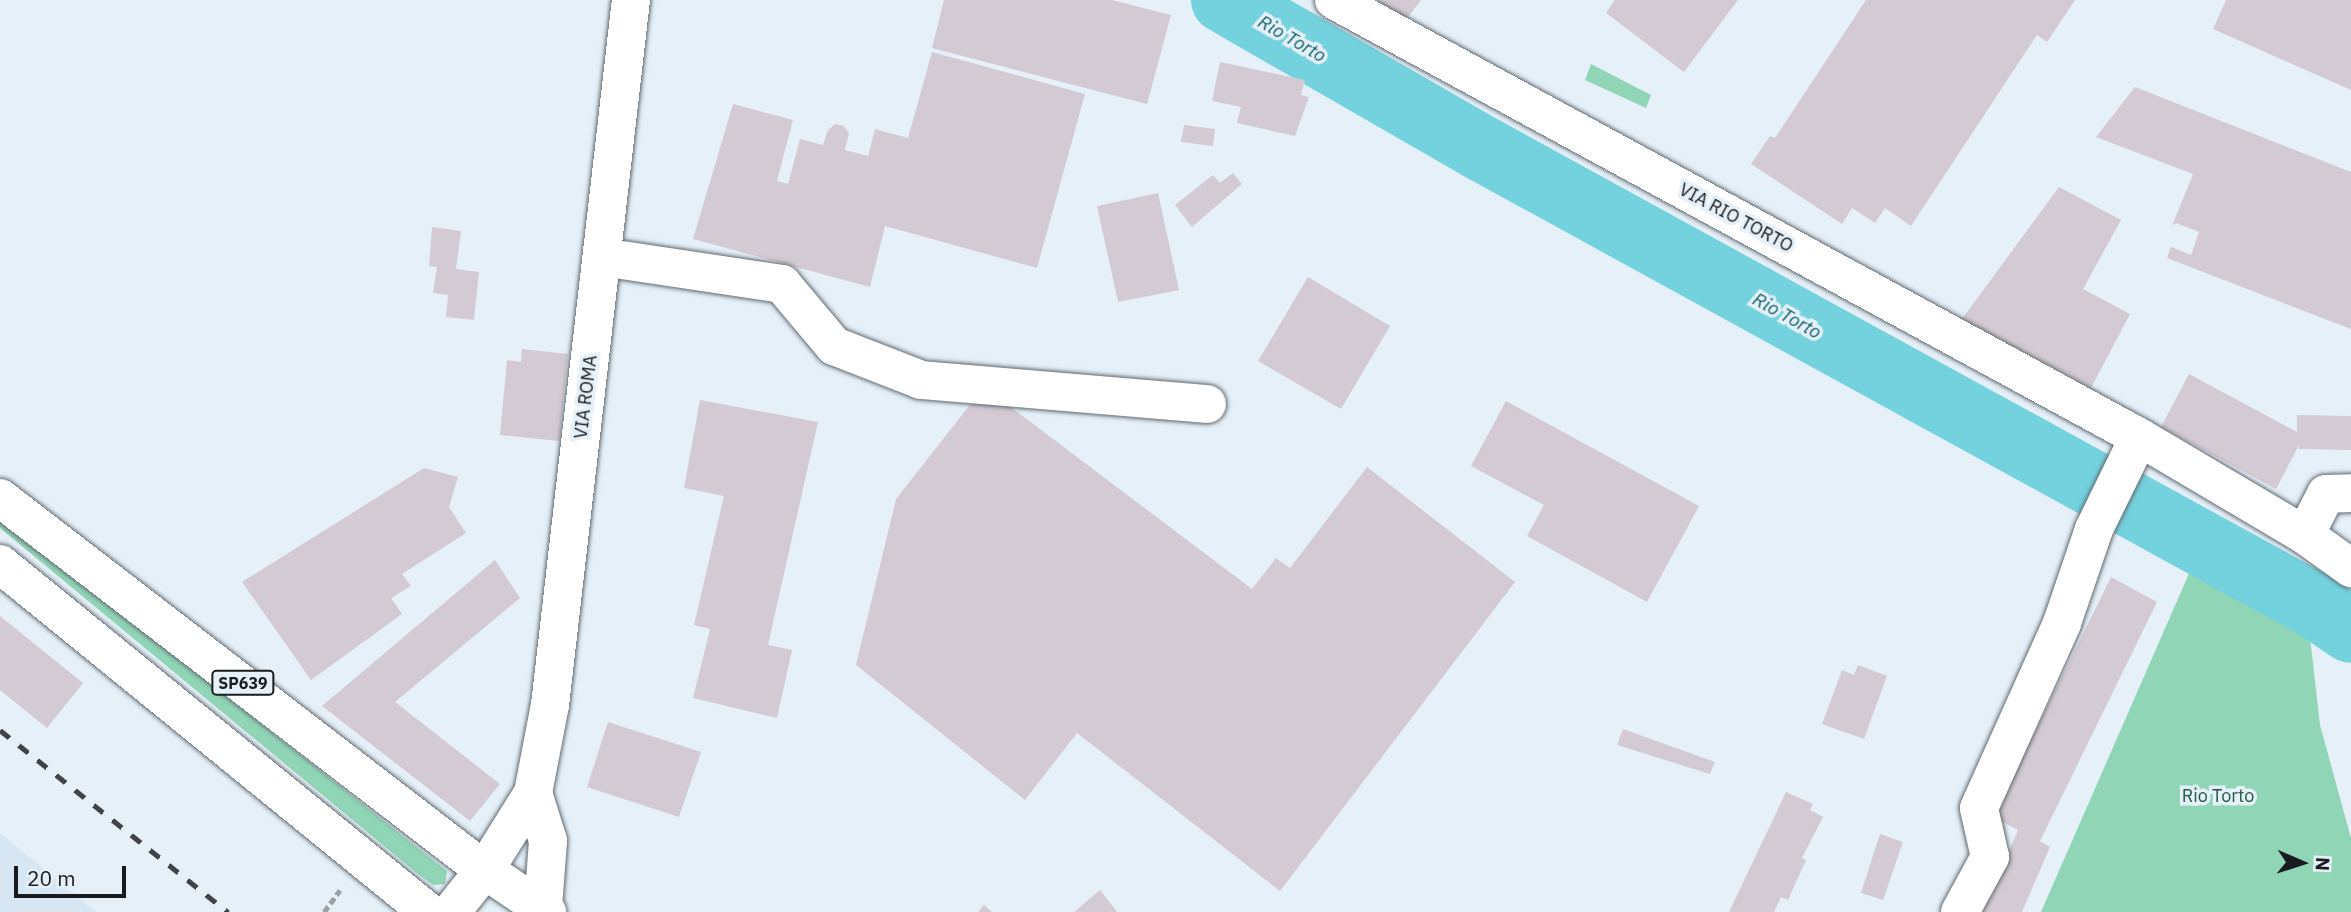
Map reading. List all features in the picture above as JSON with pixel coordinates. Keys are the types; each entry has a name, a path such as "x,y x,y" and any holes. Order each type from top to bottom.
{"street":[{"name":"VIA ROMA","path":"451,912 486,868 533,793 550,705 631,0"},
{"name":"VIA RIO TORTO","path":"1334,0 2139,437 2305,536 2351,568"},
{"path":"602,257 782,284 834,346 921,380 1207,404"},
{"path":"1960,912 1990,857 1979,808 2062,623 2094,529 2139,437"},
{"path":"2305,536 2326,494 2351,494"},
{"name":"SP639","path":"0,498 545,910"},
{"path":"0,564 428,912"},
{"name":"VIA ROMA","path":"533,793 548,841 545,910"}],"shaded area":[{"path":"0,833 96,912 0,912"}],"green space":[{"path":"1591,64 1651,95 1646,108 1585,80"},
{"path":"0,517 447,871 445,884 433,885 418,874 0,528"},
{"name":"Rio Torto","path":"2191,569 2309,628 2320,725 2351,838 2351,912 2041,912"}],"building":[{"path":"944,0 1112,0 1171,15 1147,104 932,48"},
{"path":"1377,0 1421,0 1405,21"},
{"path":"1615,0 1738,0 1684,72 1606,13"},
{"path":"1866,0 2075,0 2047,42 2037,35 1911,226 1885,208 1875,223 1852,208 1842,224 1751,164 1770,136 1775,138"},
{"path":"2226,0 2351,0 2351,90 2213,29"},
{"path":"932,52 1085,94 1037,268 885,226 870,287 693,239 733,104 793,120 777,181 788,184 800,139 823,145 828,130 835,124 844,126 849,133 845,150 868,156 875,129 908,138"},
{"path":"1220,62 1305,80 1301,95 1309,97 1295,136 1237,123 1241,107 1212,101"},
{"path":"2135,87 2351,172 2351,329 2167,258 2171,247 2191,255 2199,232 2176,223 2172,226 2193,174 2096,137"},
{"path":"1184,125 1215,129 1213,146 1181,142"},
{"path":"1233,173 1242,184 1192,227 1175,205 1213,175 1220,183"},
{"path":"2059,187 2121,220 2083,289 2130,314 2091,388 1962,319"},
{"path":"1158,193 1179,290 1118,302 1097,206"},
{"path":"432,227 461,231 456,269 479,272 474,320 446,317 448,295 433,293 437,267 429,266"},
{"path":"1308,277 1390,326 1341,409 1258,361"},
{"path":"522,349 568,354 559,441 500,435 507,360 521,362"},
{"path":"2189,374 2297,432 2297,415 2351,416 2351,450 2299,449 2299,445 2276,489 2161,427"},
{"path":"984,387 1252,589 1276,558 1290,568 1367,467 1515,582 1280,891 1077,733 1025,800 856,665 896,499"},
{"path":"700,400 818,422 768,645 792,650 777,718 693,698 710,629 694,625 724,496 684,488"},
{"path":"1506,401 1699,506 1647,602 1527,536 1544,505 1471,466"},
{"path":"424,468 458,477 449,507 466,533 402,574 411,586 391,598 402,614 311,680 242,582"},
{"path":"495,560 520,598 395,702 500,784 470,821 322,706"},
{"path":"2111,577 2157,602 2040,841 2050,847 2022,912 1983,912 2018,830 1993,817"},
{"path":"0,616 83,683 47,728 0,690"},
{"path":"1858,665 1887,676 1864,739 1822,724 1842,670 1854,675"},
{"path":"608,722 701,752 679,817 587,787"},
{"path":"1623,729 1715,762 1710,774 1617,745"},
{"path":"1786,792 1813,804 1810,810 1823,817 1802,858 1806,860 1788,900 1781,897 1774,912 1729,912"},
{"path":"1880,834 1903,842 1883,900 1861,893"},
{"path":"1100,890 1117,912 1074,912"},
{"path":"984,905 992,912 978,912"}],"waterway":[{"name":"Rio Torto","path":"1224,0 1485,150 2316,606 2351,630"}],"railway":[{"path":"0,730 228,912"}]}
